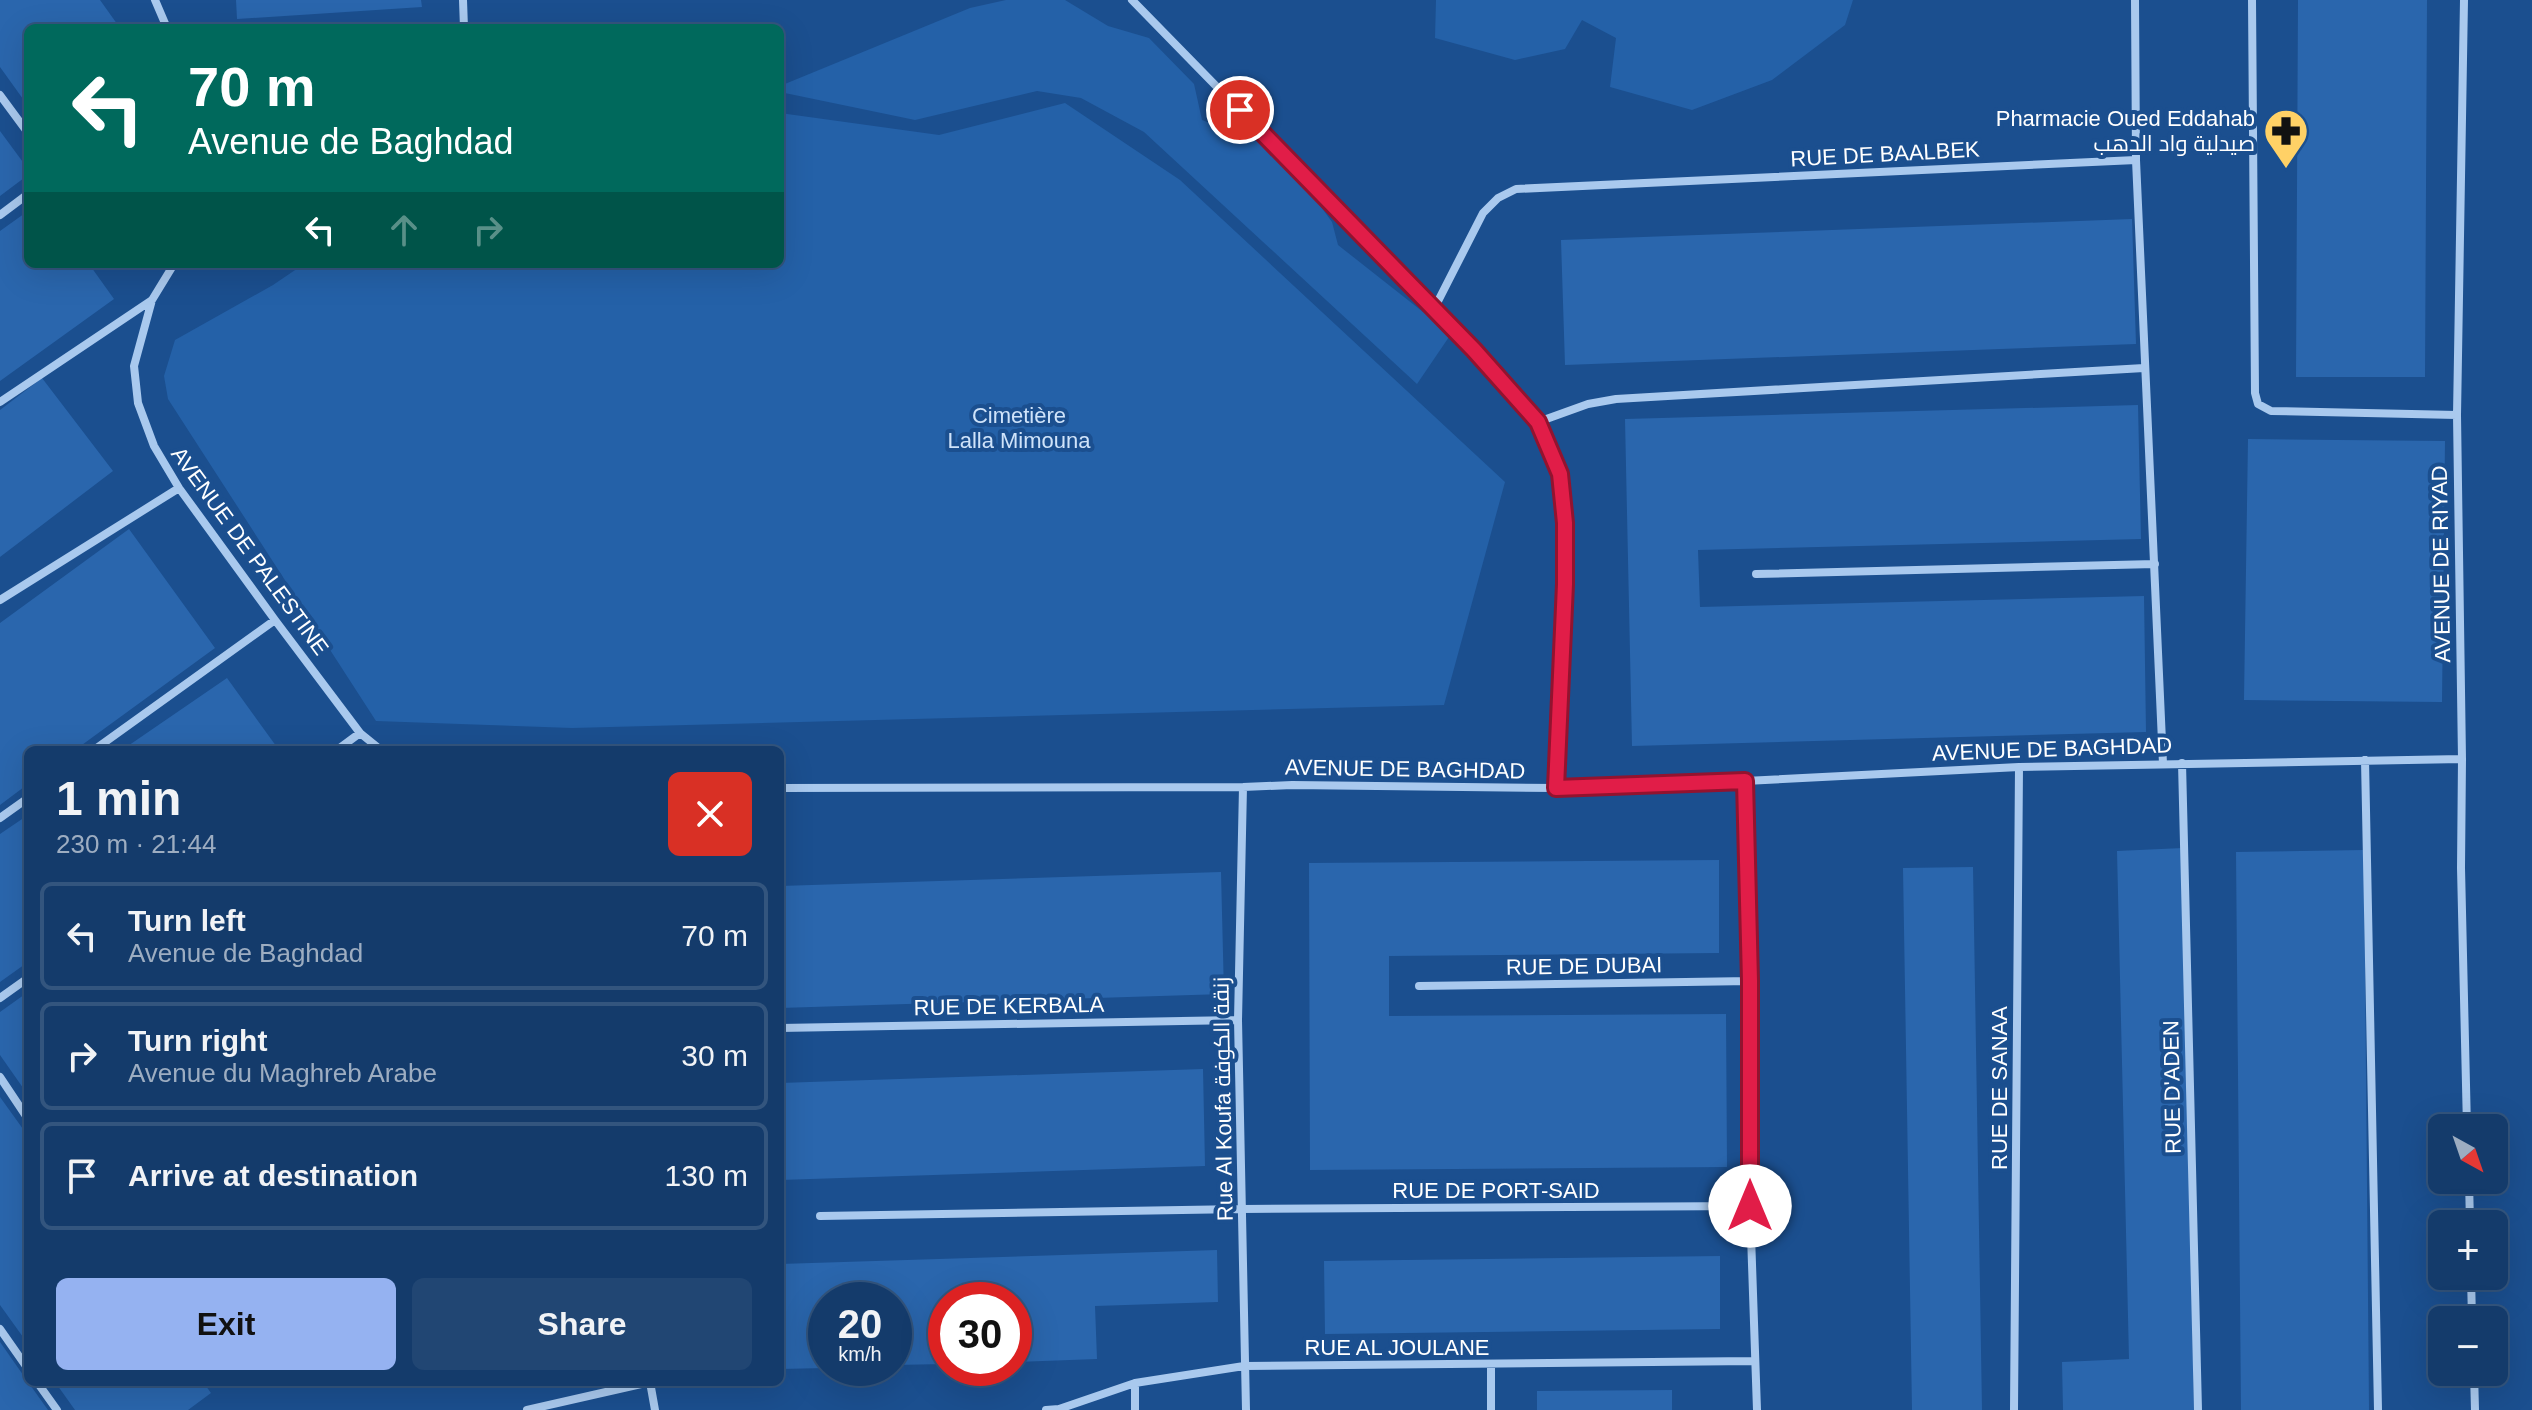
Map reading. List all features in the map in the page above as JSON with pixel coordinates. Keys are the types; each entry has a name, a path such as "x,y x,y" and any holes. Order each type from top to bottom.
{"street":[{"path":"155,0 165,24"},
{"path":"463,0 464,24"},
{"path":"1132,0 1434,309 1538,422 1560,474 1565,523 1556,788"},
{"path":"2135,0 2136,160 2163,764"},
{"path":"2252,0 2255,393 2258,404 2271,411 2457,415"},
{"name":"AVENUE DE RIYAD","path":"2464,0 2457,415 2467,1114"},
{"path":"0,95 24,128"},
{"name":"RUE DE BAALBEK","path":"1434,309 1483,213 1498,198 1516,189 2136,160"},
{"path":"0,215 24,197"},
{"name":"AVENUE DE PALESTINE","path":"172,268 152,300 134,366 138,403 154,446 179,488 275,620 360,733 376,746"},
{"path":"0,402 152,300"},
{"path":"1538,422 1588,404 1616,399 2144,368"},
{"path":"0,600 179,488"},
{"path":"1756,574 2155,564"},
{"path":"100,746 275,620"},
{"path":"342,746 360,733"},
{"name":"AVENUE DE BAGHDAD","path":"784,788 1292,785 1556,788 2019,767 2462,759"},
{"path":"2365,760 2378,1410"},
{"name":"RUE D'ADEN","path":"2182,763 2198,1410"},
{"name":"RUE DE SANAA","path":"2014,1410 2019,767"},
{"path":"1745,781 1750,981 1750,1206 1757,1410"},
{"name":"Rue Al Koufa زنقة الكوفة","path":"1243,787 1238,1020 1246,1410"},
{"path":"0,818 24,801"},
{"path":"0,998 24,981"},
{"name":"RUE DE DUBAI","path":"1419,986 1750,981"},
{"name":"RUE DE KERBALA","path":"784,1028 1238,1020"},
{"path":"0,1077 24,1113"},
{"name":"RUE DE PORT-SAID","path":"820,1216 1242,1209 1750,1206"},
{"path":"0,1329 24,1363"},
{"name":"RUE AL JOULANE","path":"1046,1410 1059,1409 1135,1383 1244,1366 1754,1361"},
{"path":"1491,1364 1491,1410"},
{"path":"1135,1383 1135,1410"},
{"path":"40,1386 57,1410"},
{"path":"527,1410 632,1386"},
{"path":"651,1386 655,1410"},
{"path":"2474,1386 2475,1410"}],"green space":[{"path":"1006,0 1065,0 1108,26 1149,38 1194,84 1202,120 1279,149 1332,222 1338,245 1451,334 1417,384 1144,132 1081,98 1037,91 915,120 784,93 784,84 970,8"},
{"path":"1436,0 1853,0 1845,25 1772,80 1692,110 1610,87 1616,38 1582,20 1565,49 1515,60 1435,38"},
{"name":"Cimetière Lalla Mimouna","path":"1065,103 1180,180 1505,482 1444,705 572,728 376,721 168,399 164,376 175,340 298,268 784,268 784,114 939,135"}],"building":[{"path":"0,0 100,0 117,24 24,24 24,100 0,67"},
{"path":"236,0 421,0 422,7 237,19"},
{"path":"2298,0 2427,0 2425,377 2296,377"},
{"path":"0,131 24,164 24,178 0,196"},
{"path":"24,214 24,268 92,268 114,299 0,381 0,231"},
{"path":"2132,219 2136,344 1565,365 1561,240"},
{"path":"42,378 113,471 0,557 0,410"},
{"path":"2138,405 2141,539 1698,550 1700,607 2144,596 2146,732 1632,746 1625,419"},
{"path":"2248,439 2445,441 2442,702 2244,700"},
{"path":"129,529 215,648 80,746 24,746 24,787 0,805 0,623"},
{"path":"227,678 276,746 128,746"},
{"path":"24,818 24,965 0,982 0,834"},
{"path":"2183,848 2194,1410 2063,1410 2062,1362 2129,1359 2117,851"},
{"path":"2364,850 2369,1410 2241,1410 2236,852"},
{"path":"1719,860 1719,953 1389,956 1389,1016 1726,1014 1727,1167 1310,1170 1309,863"},
{"path":"1973,867 1982,1410 1912,1410 1903,868"},
{"path":"1221,872 1224,994 784,1008 784,886"},
{"path":"24,995 24,1089 0,1055 0,1012"},
{"path":"1203,1069 1205,1166 784,1180 784,1083"},
{"path":"0,1097 24,1130 24,1338 0,1305"},
{"path":"1217,1250 1218,1302 1095,1306 1097,1359 1032,1361 1032,1282 928,1282 928,1364 912,1365 912,1282 808,1282 808,1368 784,1369 784,1264"},
{"path":"1720,1256 1720,1329 1325,1334 1324,1261"},
{"path":"0,1342 24,1376 24,1386 31,1386 48,1410 0,1410"},
{"path":"58,1386 206,1386 211,1393 188,1410 75,1410"},
{"path":"1672,1390 1672,1410 1537,1410 1537,1391"}],"place":[{"name":"Pharmacie Oued Eddahab صيدلية واد الدهب","path":"2286,170"}],"route":[{"path":"1240,110 1474,350 1538,422 1560,474 1565,523 1556,788 1745,781 1750,981 1750,1206"}]}
